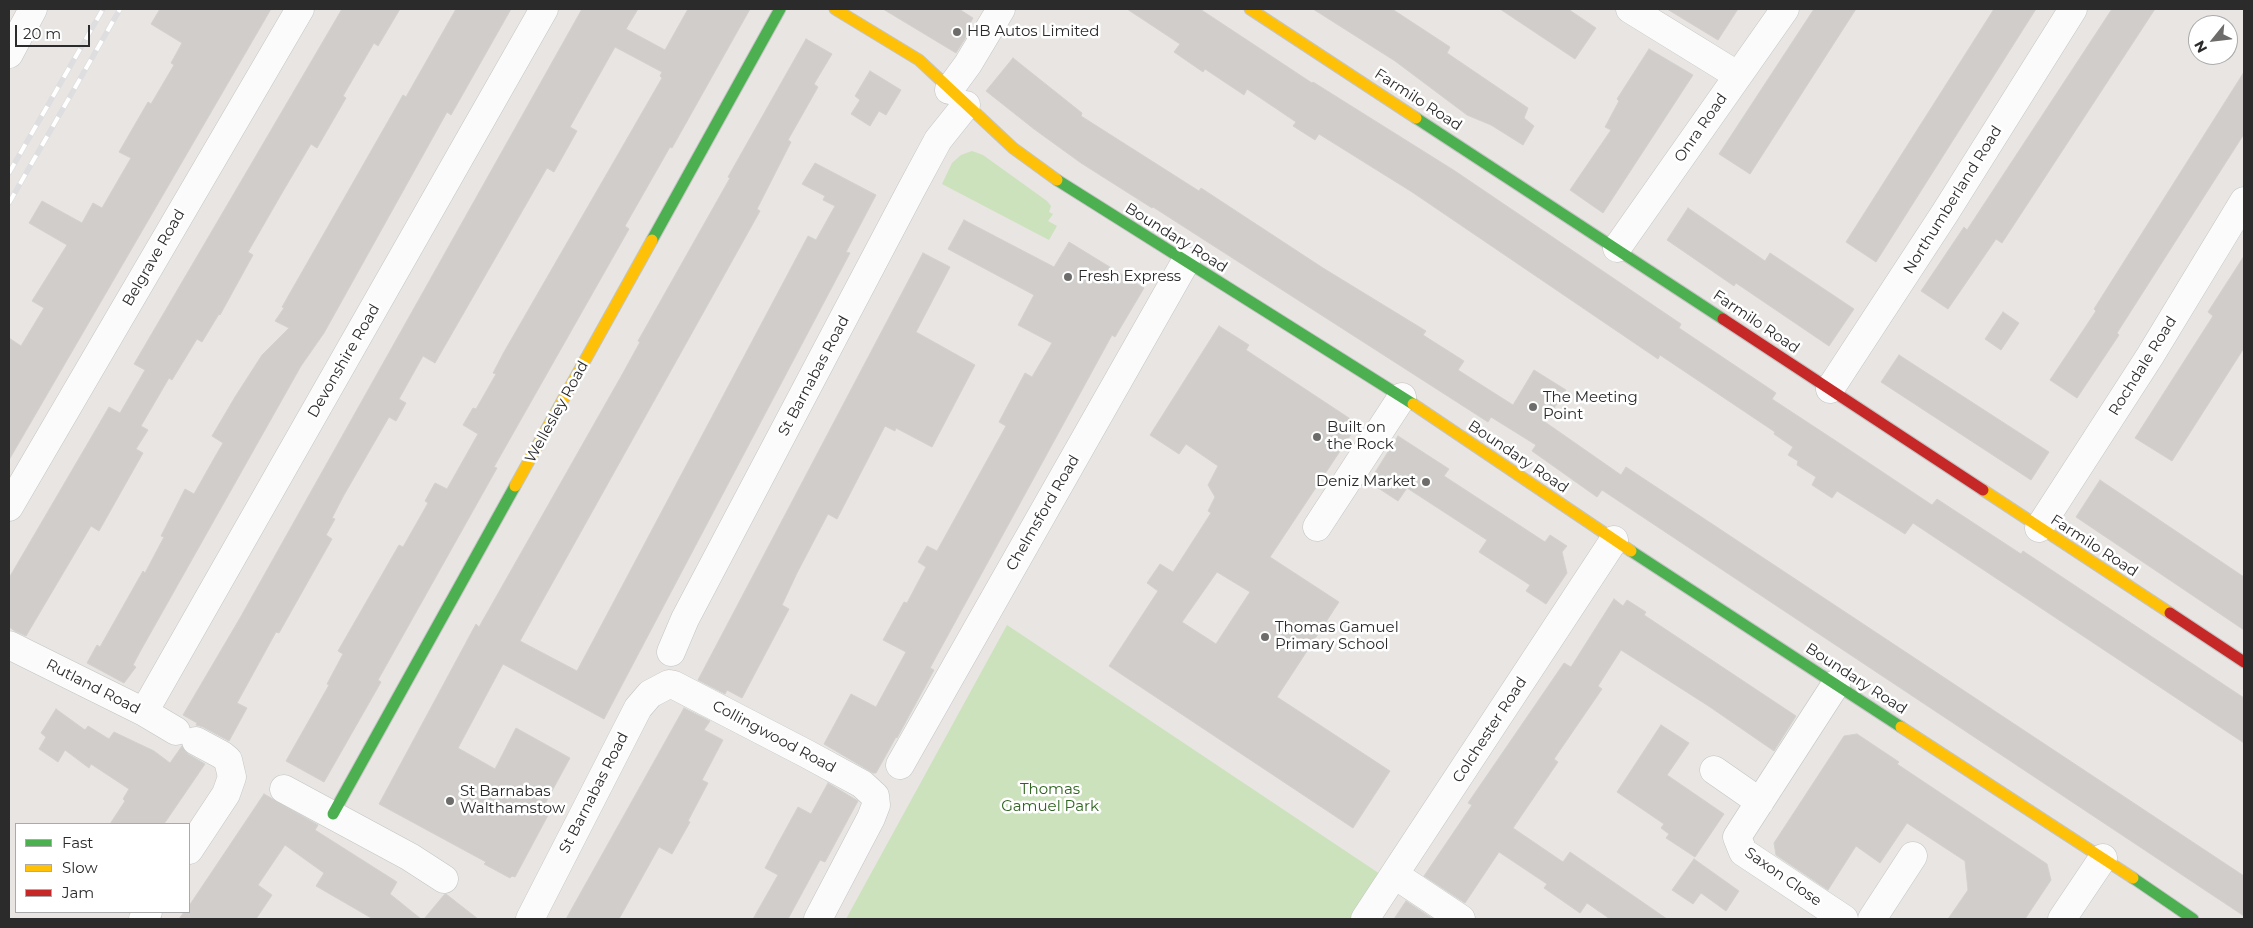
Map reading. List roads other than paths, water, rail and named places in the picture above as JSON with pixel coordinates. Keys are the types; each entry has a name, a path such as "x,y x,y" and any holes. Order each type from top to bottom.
{"street":[{"path":"9,54 33,9"},
{"name":"Belgrave Road","path":"9,507 300,9"},
{"name":"Devonshire Road","path":"144,712 544,9"},
{"name":"Wellesley Road","path":"333,814 780,9"},
{"name":"Boundary Road","path":"836,9 919,60 1013,148 1069,189 1402,398 1614,540 2103,858 2193,919"},
{"name":"St Barnabas Road","path":"671,652 685,619 938,140 957,97 968,64 1001,9"},
{"name":"Farmilo Road","path":"1250,9 1617,248 2244,662"},
{"path":"1630,9 1737,75"},
{"name":"Onra Road","path":"1617,248 1785,9"},
{"name":"Northumberland Road","path":"1830,389 1945,213 2073,9"},
{"name":"Rochdale Road","path":"2039,528 2150,356 2244,201"},
{"name":"Chelmsford Road","path":"900,765 1186,261"},
{"path":"1317,527 1402,398"},
{"name":"Colchester Road","path":"1365,919 1396,875 1614,540"},
{"name":"Rutland Road","path":"9,645 144,712 222,755 232,768 231,781 226,794 190,848"},
{"name":"St Barnabas Road","path":"531,917 638,708 650,694 669,684"},
{"name":"Collingwood Road","path":"669,684 808,754 862,784 875,796 876,805 871,818 818,919"},
{"name":"Saxon Close","path":"1836,684 1738,837 1743,852 1844,919"},
{"path":"1714,770 1760,802"},
{"path":"284,790 333,814 410,857 444,879"},
{"path":"1872,919 1914,856"},
{"path":"2062,919 2103,858"},
{"path":"1396,875 1461,919"}],"railway":[{"path":"9,173 103,9"},
{"path":"9,203 120,9"}],"place":[{"name":"HB Autos Limited","path":"957,32"},
{"name":"Fresh Express","path":"1068,277"},
{"name":"The Meeting Point","path":"1533,407"},
{"name":"Built on the Rock","path":"1317,437"},
{"name":"Deniz Market","path":"1426,482"},
{"name":"Thomas Gamuel Primary School","path":"1265,637"},
{"name":"St Barnabas Walthamstow","path":"450,801"}],"park label":[{"name":"Thomas Gamuel Park","path":"1050,798"}]}
